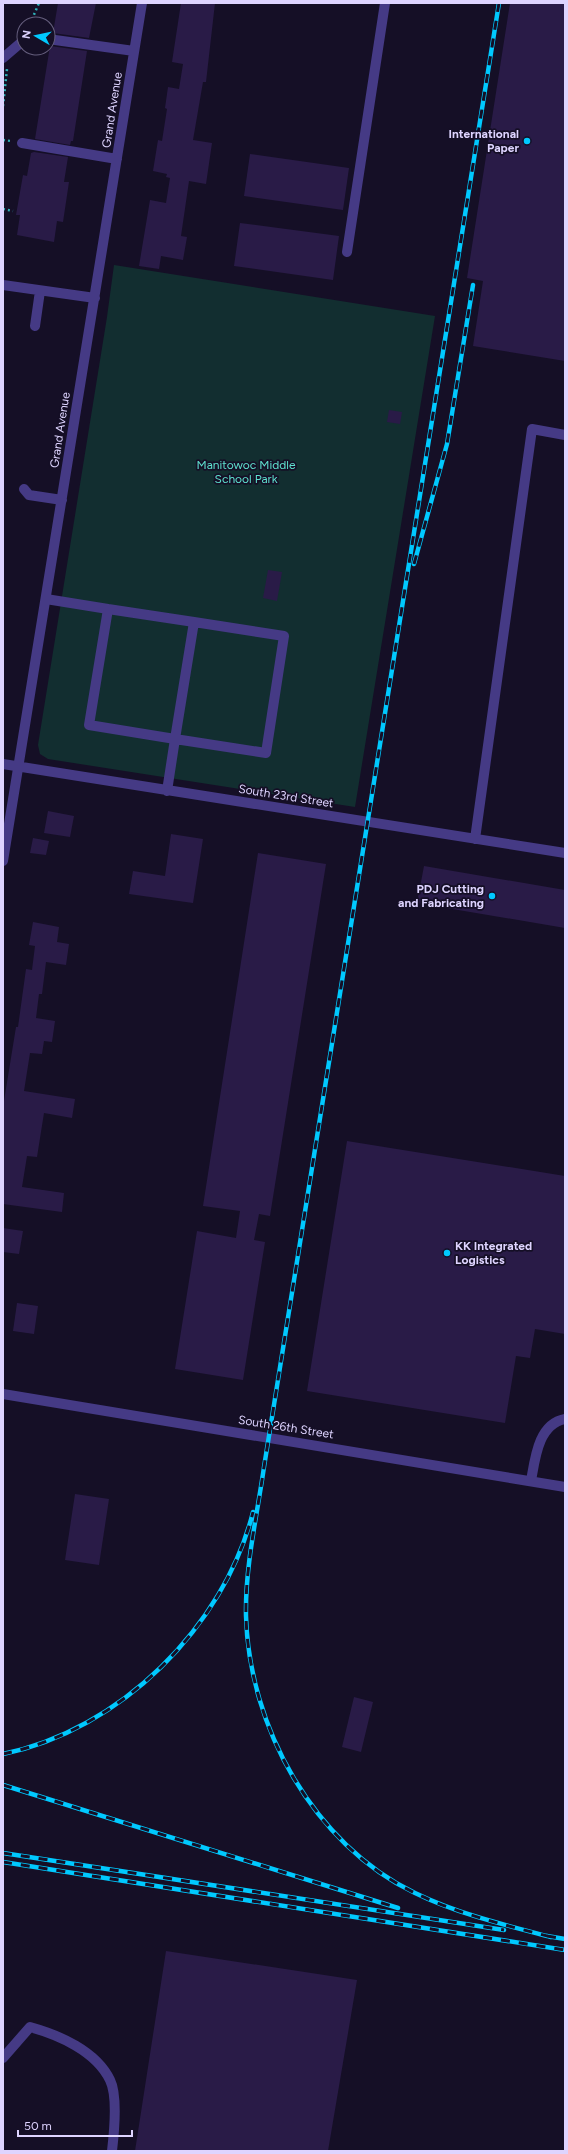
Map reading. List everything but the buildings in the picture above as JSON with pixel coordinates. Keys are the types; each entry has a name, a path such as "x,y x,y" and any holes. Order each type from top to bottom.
{"street":[{"name":"Grand Avenue","path":"3,861 142,3"},
{"path":"347,252 385,3"},
{"path":"56,40 134,51"},
{"path":"6,55 16,47"},
{"path":"22,143 117,158"},
{"path":"3,285 94,298"},
{"path":"35,326 40,291"},
{"path":"475,840 532,429 565,435"},
{"path":"24,489 29,495 62,500"},
{"path":"46,599 108,608 284,636 266,753 89,725 108,608"},
{"path":"167,791 194,622"},
{"name":"South 23rd Street","path":"3,764 475,840 565,853"},
{"name":"South 26th Street","path":"3,1394 565,1487"},
{"path":"531,1481 536,1451 544,1434 558,1420 565,1419"},
{"path":"3,2058 30,2027 52,2033 93,2058 111,2081 115,2114 112,2151"}],"path":[{"path":"33,16 39,3"},
{"path":"3,106 6,55"},
{"path":"3,209 13,211"}],"green space":[{"name":"Manitowoc Middle School Park","path":"114,265 435,316 355,807 48,759 40,754 38,745 107,317"}],"railway":[{"path":"499,3 252,1541 247,1579 246,1616 250,1657 259,1699 274,1739 293,1777 317,1813 346,1845 379,1872 415,1893 448,1907 551,1937"},
{"path":"414,564 447,444 473,285"},
{"path":"3,1754 46,1741 87,1722 126,1697 161,1667 192,1633 218,1595 239,1554 253,1512"},
{"path":"3,1785 398,1908"},
{"path":"3,1853 504,1930"},
{"path":"3,1862 565,1950"},
{"path":"547,1936 565,1939"}],"place":[{"name":"International Paper","path":"527,141"},
{"name":"PDJ Cutting and Fabricating","path":"492,896"},
{"name":"KK Integrated Logistics","path":"447,1253"}]}
